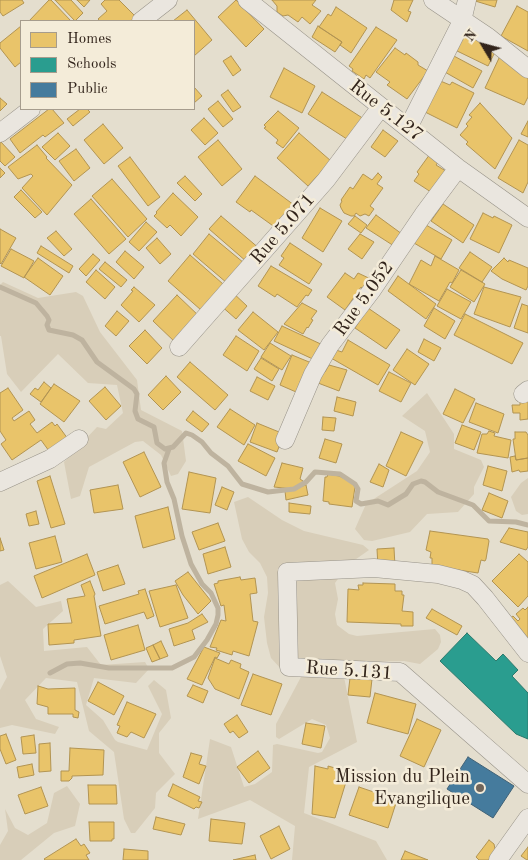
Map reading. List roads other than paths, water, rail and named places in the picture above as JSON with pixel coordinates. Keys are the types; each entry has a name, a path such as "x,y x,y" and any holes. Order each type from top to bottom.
{"street":[{"path":"142,20 168,0"},
{"name":"Rue 5.127","path":"247,0 458,168 528,218"},
{"path":"433,0 488,37 528,69"},
{"path":"408,128 462,21 467,0"},
{"name":"Rue 5.071","path":"179,348 326,180 381,107"},
{"path":"0,133 30,110"},
{"name":"Rue 5.052","path":"285,440 313,374 330,345 372,290 422,215 458,168"},
{"path":"0,482 50,459 79,439"},
{"name":"Rue 5.131","path":"528,653 485,598 473,585 462,580 438,574 374,568 287,572 289,667 400,672 528,784"},
{"path":"498,860 528,818"}],"waterway":[{"path":"0,287 36,303 49,320 47,325 49,330 73,335 82,340 97,362 134,389 137,394 135,411 138,419 154,427 157,443 165,449 173,447 186,433 192,435 228,466 242,484 268,492 294,489 306,482 315,472 340,474 355,484 358,489 356,501 361,504 378,501 388,505 406,494 413,484 421,481 438,492 473,505 489,521 516,522 528,525"},
{"path":"50,673 67,664 80,663 109,668 172,668 194,657 216,624 218,608 211,593 202,584 191,564 182,536 174,499 167,482 164,463 169,449"}],"place":[{"name":"Mission du Plein Evangilique","path":"480,788"}]}
